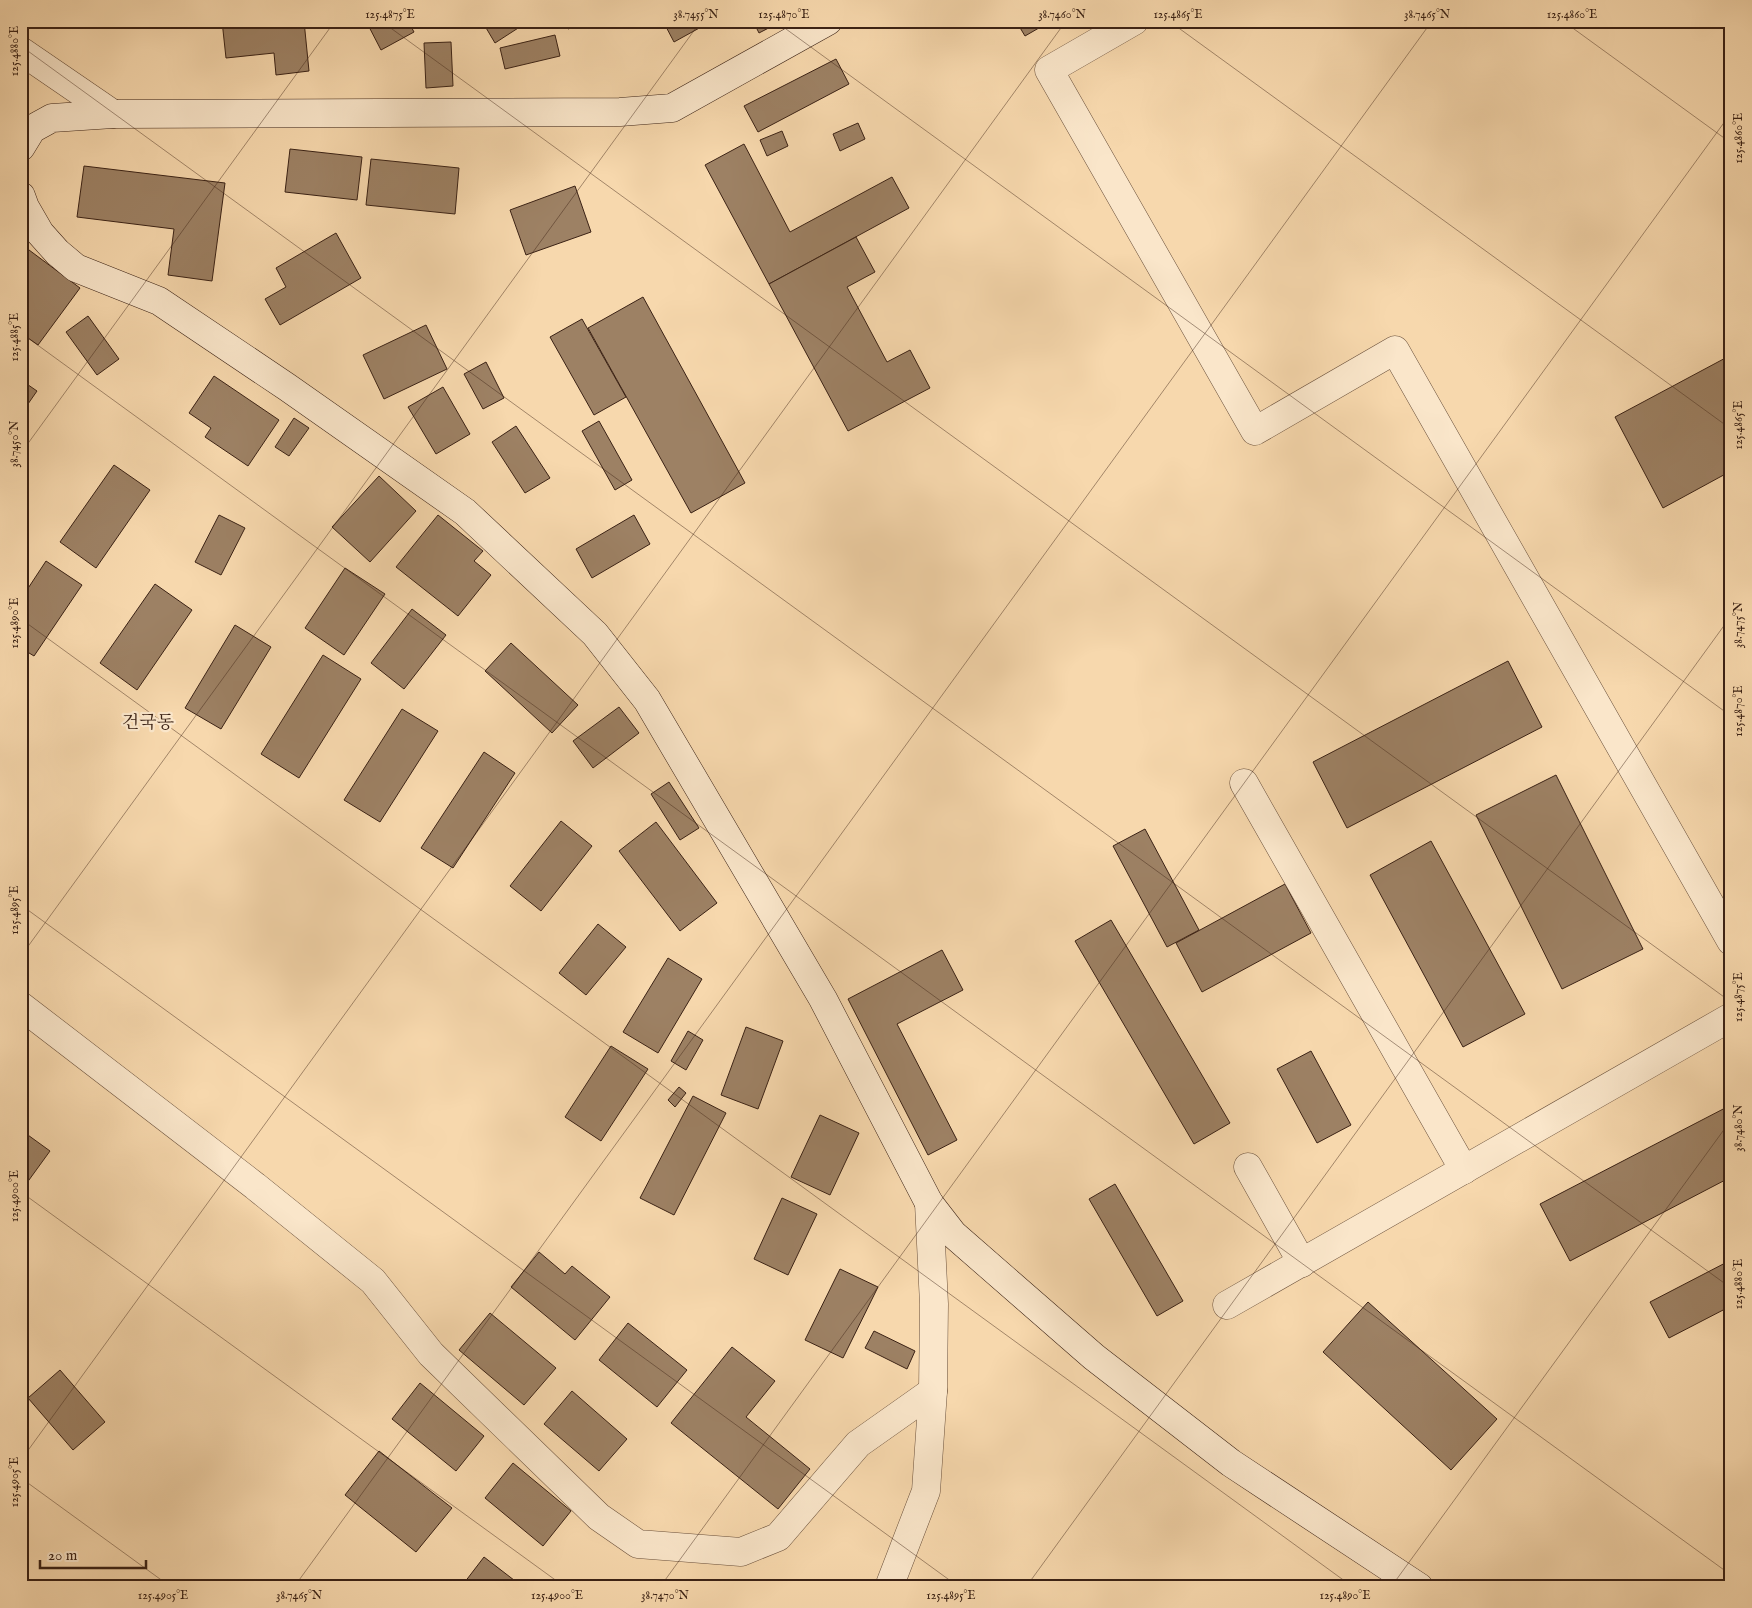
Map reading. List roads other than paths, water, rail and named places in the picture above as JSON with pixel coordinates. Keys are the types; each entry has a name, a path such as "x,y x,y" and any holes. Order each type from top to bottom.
{"street":[{"path":"21,147 32,129 52,118 113,114 610,112 672,108 828,21"},
{"path":"1134,21 1049,70 1255,431 1394,350 1731,941"},
{"path":"21,51 113,114"},
{"path":"21,196 40,233 57,252 76,268 159,301 465,512 595,634 647,700 823,999 929,1203 952,1234 1094,1357 1232,1463 1420,1587"},
{"path":"1244,782 1464,1170"},
{"path":"21,1006 255,1186 374,1281 431,1354 599,1517 638,1544 741,1552 778,1537 858,1444 933,1391"},
{"path":"1227,1306 1731,1017"},
{"path":"1248,1167 1302,1263"},
{"path":"889,1587 926,1491 933,1391 934,1304 929,1203"}],"district":[{"name":"건국동","path":"148,722"}]}
